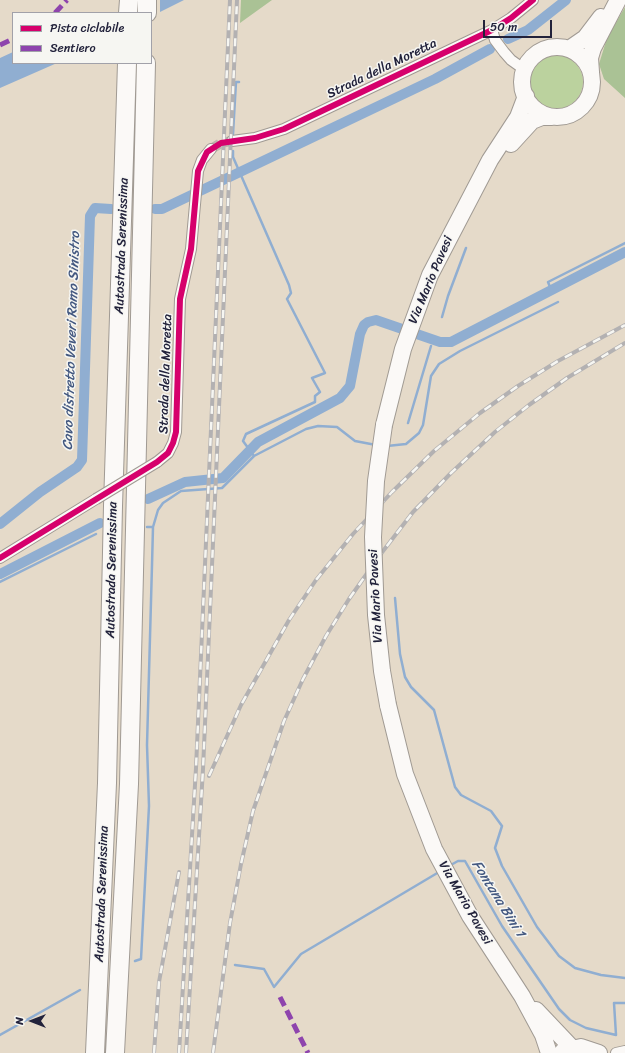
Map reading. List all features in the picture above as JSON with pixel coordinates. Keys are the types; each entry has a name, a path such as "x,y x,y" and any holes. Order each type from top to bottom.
{"highway":[{"path":"128,12 129,0"},
{"path":"147,0 147,12"},
{"name":"Autostrada Serenissima","path":"95,1053 107,783 113,506 127,64"},
{"name":"Autostrada Serenissima","path":"115,1053 129,784 146,64"}],"main road":[{"path":"569,49 590,33 614,0"},
{"path":"479,183 528,125 537,118 564,117 574,113 584,105 590,95 592,84 590,58 593,48 618,0"},
{"path":"552,117 541,113 532,106 526,96 523,83 525,70 530,61 538,53 558,47 569,49 578,54 586,62 591,72"},
{"path":"479,183 496,150 520,113 526,96"},
{"name":"Via Mario Pavesi","path":"479,183 442,249 409,330 384,425 374,502 373,545 376,615 382,671 388,705 405,774 434,849 470,916 522,996 543,1035 549,1053"},
{"name":"Via Mario Pavesi","path":"522,996 566,1050 581,1047 599,1053"}],"street":[{"name":"Strada della Moretta","path":"232,141 255,138 284,129 492,30 511,18 533,0"},
{"path":"492,30 495,40 504,52 511,60 525,70"},
{"name":"Strada della Moretta","path":"0,558 157,462 168,453 174,443 176,432 180,299 191,249 196,184 202,160 211,149"},
{"path":"616,1053 625,1050"}],"green space":[{"path":"241,0 272,0 240,23"},
{"path":"625,7 625,98 604,79 599,64 607,38"},
{"path":"551,55 561,55 571,59 579,67 583,77 583,87 579,97 571,105 561,109 551,109 541,105 533,97 529,87 529,77 533,67 541,59"}],"water":[{"path":"160,0 184,0 160,12"},
{"path":"12,52 12,64 55,64 0,88 0,58"}],"waterway":[{"name":"Cavo distretto Veveri Ramo Sinistro","path":"508,39 528,30 566,0"},
{"name":"Cavo distretto Veveri Ramo Sinistro","path":"155,209 162,209 435,79 490,49"},
{"path":"233,134 236,82 239,82"},
{"path":"233,151 233,157 289,285 291,293 287,299 325,373 312,378 320,392 315,396 315,402 246,434 243,441 254,456"},
{"name":"Cavo distretto Veveri Ramo Sinistro","path":"0,524 40,492 77,467 82,460 90,216 95,208 111,209"},
{"path":"550,287 548,282 625,243"},
{"path":"442,317 448,296 466,248"},
{"path":"148,499 185,482 223,478 258,442 340,398 350,386 360,334 364,325 368,322 376,320 440,342 451,342 625,252"},
{"path":"387,446 406,444 419,433 423,425 431,376 439,364 460,351 558,302"},
{"path":"408,423 431,346"},
{"path":"135,961 141,959 149,806 147,745 153,527 158,510 163,503 181,491 222,488 254,456 306,429 318,426 337,427 355,441 376,445"},
{"path":"0,574 100,523"},
{"path":"147,527 153,527"},
{"path":"0,582 96,534"},
{"path":"395,598 400,654 405,677 411,687 434,710 455,787 461,795 491,811 502,826 495,848 502,866 537,927 559,956 575,968 601,975 625,978"},
{"name":"Fontana Bini 1","path":"449,866 458,861 465,861 502,926 559,1009 570,1020 586,1028 616,1035 614,1003 625,1003"},
{"name":"Fontana Bini 1","path":"235,965 264,969 274,987 301,954 439,872"},
{"name":"Fontana Bini 1","path":"0,1035 80,990"}],"tunnel":[{"path":"211,149 221,143 232,141"}],"railway":[{"path":"179,1053 196,768 230,0"},
{"path":"186,1053 203,769 237,0"},
{"path":"209,776 241,705 289,620 316,580 353,534 392,492 434,451 480,413 518,386 558,361 625,325"},
{"path":"213,1053 230,923 253,811 284,721 303,679 326,636 349,599 380,555 413,512 451,473 495,432 529,405 567,378 625,343"},
{"path":"154,1053 159,982 179,872"}],"marked path":[{"path":"56,12 67,0"},
{"path":"0,45 12,39"},
{"path":"280,997 308,1053"}],"cycle path":[{"path":"0,558 157,462 168,453 176,432 180,299 191,249 198,171 207,152 221,143 255,138 284,129 492,30 511,18 533,0"}]}
